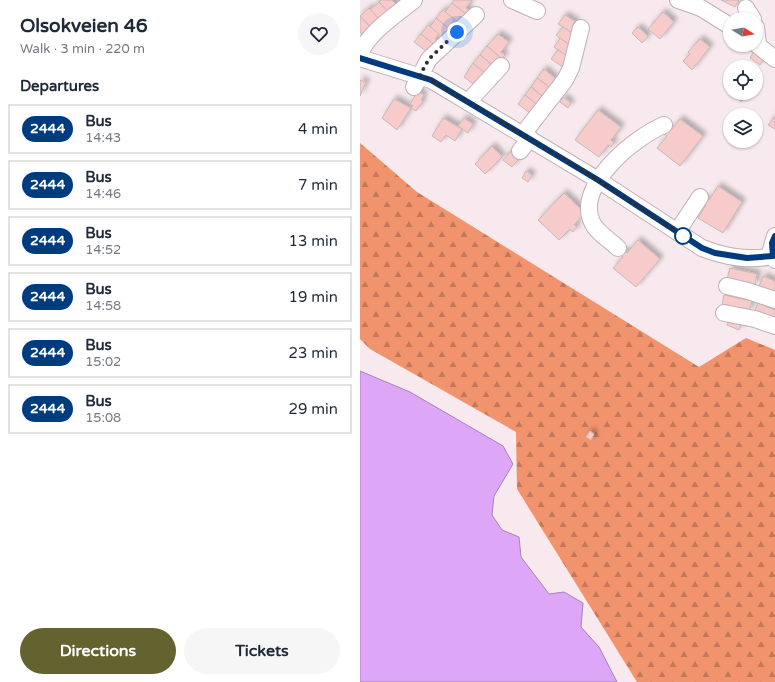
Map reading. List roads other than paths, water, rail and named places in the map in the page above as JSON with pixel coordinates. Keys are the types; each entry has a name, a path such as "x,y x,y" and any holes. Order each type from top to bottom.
{"street":[{"path":"360,53 370,37 414,0"},
{"path":"512,0 537,11"},
{"path":"678,0 701,8 723,22"},
{"path":"417,81 429,59 437,50 476,15"},
{"path":"520,151 526,136 571,68 581,28"},
{"path":"763,49 775,59"},
{"path":"360,58 417,81 431,80 598,180 702,248 715,253 747,258 774,258 772,243 775,236"},
{"path":"468,102 501,66"},
{"path":"618,248 595,227 590,215 591,195 598,180 622,153 645,135 664,125"},
{"path":"677,232 700,197"},
{"path":"727,286 748,290 775,300"},
{"path":"724,313 755,319 775,326"}]}
